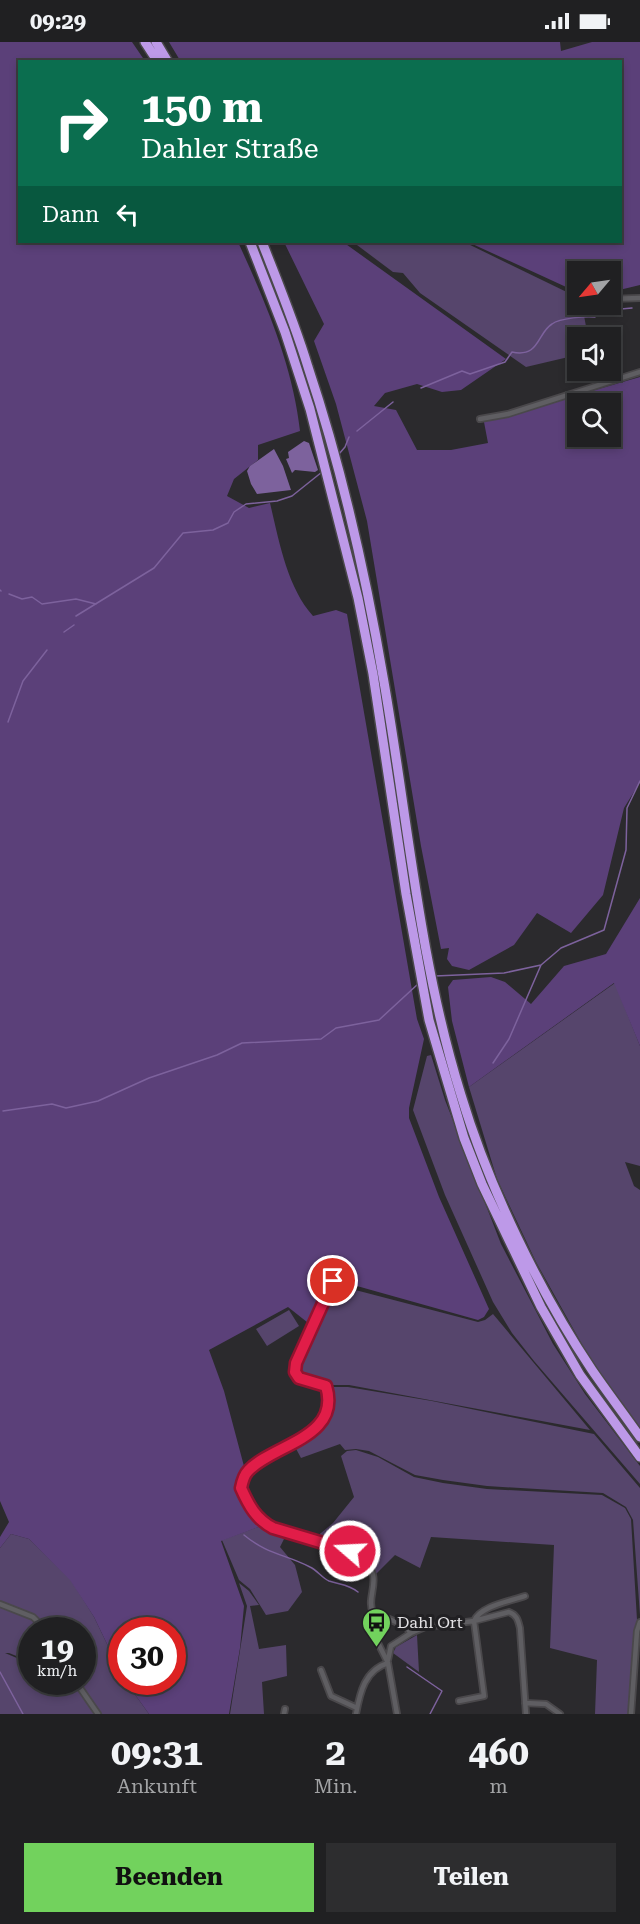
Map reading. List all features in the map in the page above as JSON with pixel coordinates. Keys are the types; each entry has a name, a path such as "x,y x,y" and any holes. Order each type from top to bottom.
{"highway":[{"path":"145,42 157,60"},
{"path":"156,42 167,60"},
{"path":"250,243 285,332 310,409 345,543 373,674 406,894 429,1020 464,1138 505,1234 541,1307 580,1375 640,1457"},
{"path":"262,243 295,327 322,413 366,581 385,684 416,892 440,1018 456,1078 474,1134 515,1229 550,1299 591,1368 640,1437"}],"street":[{"path":"621,299 640,298"},
{"path":"480,419 508,414 640,372"},
{"path":"333,1281 296,1363 295,1372 299,1378 326,1386 329,1404 324,1418 306,1437 267,1457 246,1472 241,1488 250,1508 263,1522 273,1528 329,1543 364,1559 371,1569 374,1581 371,1606 374,1612 405,1626 411,1633"},
{"path":"459,1701 484,1696 474,1621 476,1616 484,1610 525,1596"},
{"path":"0,1604 33,1617"},
{"path":"374,1612 369,1625 388,1663 397,1714"},
{"path":"388,1663 391,1646 425,1627 474,1621 509,1612 518,1619 526,1714"},
{"path":"631,1714 637,1630 640,1622"},
{"path":"321,1670 331,1696 357,1711 370,1673 378,1666 388,1663"},
{"path":"85,1695 98,1714"},
{"path":"525,1703 546,1704 560,1714"}],"shaded area":[{"path":"0,42 132,42 144,60 18,60 18,243 238,243 258,287 291,382 300,431 258,445 258,460 234,479 227,496 249,508 270,503 290,578 313,616 336,610 347,614 417,1019 424,1039 409,1108 409,1118 439,1197 489,1309 484,1317 478,1320 332,1279 312,1326 288,1307 209,1350 224,1391 245,1470 239,1489 249,1509 264,1525 221,1541 244,1606 240,1648 229,1714 149,1714 135,1695 186,1695 186,1617 108,1617 108,1646 96,1617 70,1580 29,1539 11,1534 0,1548 0,1537 9,1522 0,1501"},
{"path":"169,42 560,42 561,51 592,42 640,42 640,285 621,290 621,261 567,261 567,287 470,243 622,243 622,60 180,60"},
{"path":"284,243 344,243 506,359 461,390 442,392 417,384 385,393 374,406 396,410 417,450 451,450 488,443 484,422 567,398 567,447 621,447 621,393 585,393 640,377 640,782 624,808 603,895 571,933 537,913 514,945 469,970 452,966 447,959 449,948 441,949 421,846 367,521 336,404 314,341 324,324"},
{"path":"354,243 466,243 567,292 567,315 584,315 586,327 567,327 567,357 526,367 420,293 403,273 393,272"},
{"path":"304,441 309,443 318,470 315,472 295,470 292,473 286,459 289,458 288,452"},
{"path":"274,449 283,466 291,490 257,494 247,471 250,466"},
{"path":"640,898 640,1046 614,983 469,1087 452,1021 448,987 453,980 491,977 505,982 531,1004 564,966 606,954"},
{"path":"615,983 640,1046 640,1166 625,1162 634,1186 640,1190 640,1429 594,1366 536,1262 497,1179 469,1087"},
{"path":"431,1055 445,1100 501,1244 553,1344 585,1394 640,1466 640,1484 534,1361 512,1333 493,1302 445,1195 413,1110 427,1056"},
{"path":"340,1286 478,1322 493,1314 590,1430 349,1385 327,1385 300,1377 296,1371 297,1364 330,1294"},
{"path":"289,1310 299,1326 267,1346 256,1329"},
{"path":"332,1387 348,1387 432,1401 594,1434 640,1488 640,1615 633,1520 626,1507 603,1493 487,1486 415,1475 369,1451 345,1450 340,1444 301,1458 294,1445 311,1434 329,1412"},
{"path":"356,1450 378,1457 414,1477 487,1489 602,1495 625,1508 631,1519 637,1620 629,1714 595,1714 597,1660 550,1648 554,1545 431,1537 420,1568 395,1555 376,1574 371,1566 357,1554 315,1538 333,1523 354,1497 341,1456 347,1451"},
{"path":"264,1525 287,1533 280,1547 295,1565 302,1592 288,1611 266,1615 250,1589 239,1580 222,1540"},
{"path":"11,1534 29,1539 71,1580 94,1617 34,1617 0,1603 0,1548"},
{"path":"239,1583 249,1591 259,1605 250,1606 259,1649 286,1645 287,1676 262,1682 264,1714 230,1714 247,1606"},
{"path":"0,1605 28,1617 18,1617 18,1657 5,1653 18,1658 18,1695 83,1695 97,1714 0,1714"},
{"path":"96,1621 108,1646 108,1695 135,1695 149,1714 99,1714 87,1695 96,1695"},
{"path":"417,1635 419,1672 393,1653 396,1647"}],"waterway":[{"path":"621,309 632,308"},
{"path":"421,388 462,371 470,374 505,362 512,352 528,351 537,344 547,328 556,322 573,318 595,317"},
{"path":"357,431 393,402"},
{"path":"339,454 349,437"},
{"path":"76,616 154,568 183,533 213,530 228,523 234,512 246,504 277,501 292,496 322,472"},
{"path":"9,594 22,599 32,597 42,604 76,599 96,604"},
{"path":"64,632 74,625"},
{"path":"8,722 23,681 47,650"},
{"path":"435,976 504,973 541,965 561,948 604,930 626,850 627,808 640,781"},
{"path":"493,1063 509,1039 541,965"},
{"path":"3,1111 52,1104 66,1108 98,1101 149,1078 217,1055 242,1043 321,1039 336,1028 379,1020 418,984"},
{"path":"244,1535 269,1550 313,1568 329,1581 348,1586 358,1592"},
{"path":"407,1667 442,1691 430,1714"},
{"path":"0,1672 23,1714"}],"place":[{"name":"Dahl Ort","path":"376,1648"}],"route":[{"path":"333,1281 296,1363 295,1372 299,1378 316,1385 326,1386 329,1404 324,1418 306,1437 267,1457 246,1472 241,1488 257,1517 273,1528 350,1551"}]}
